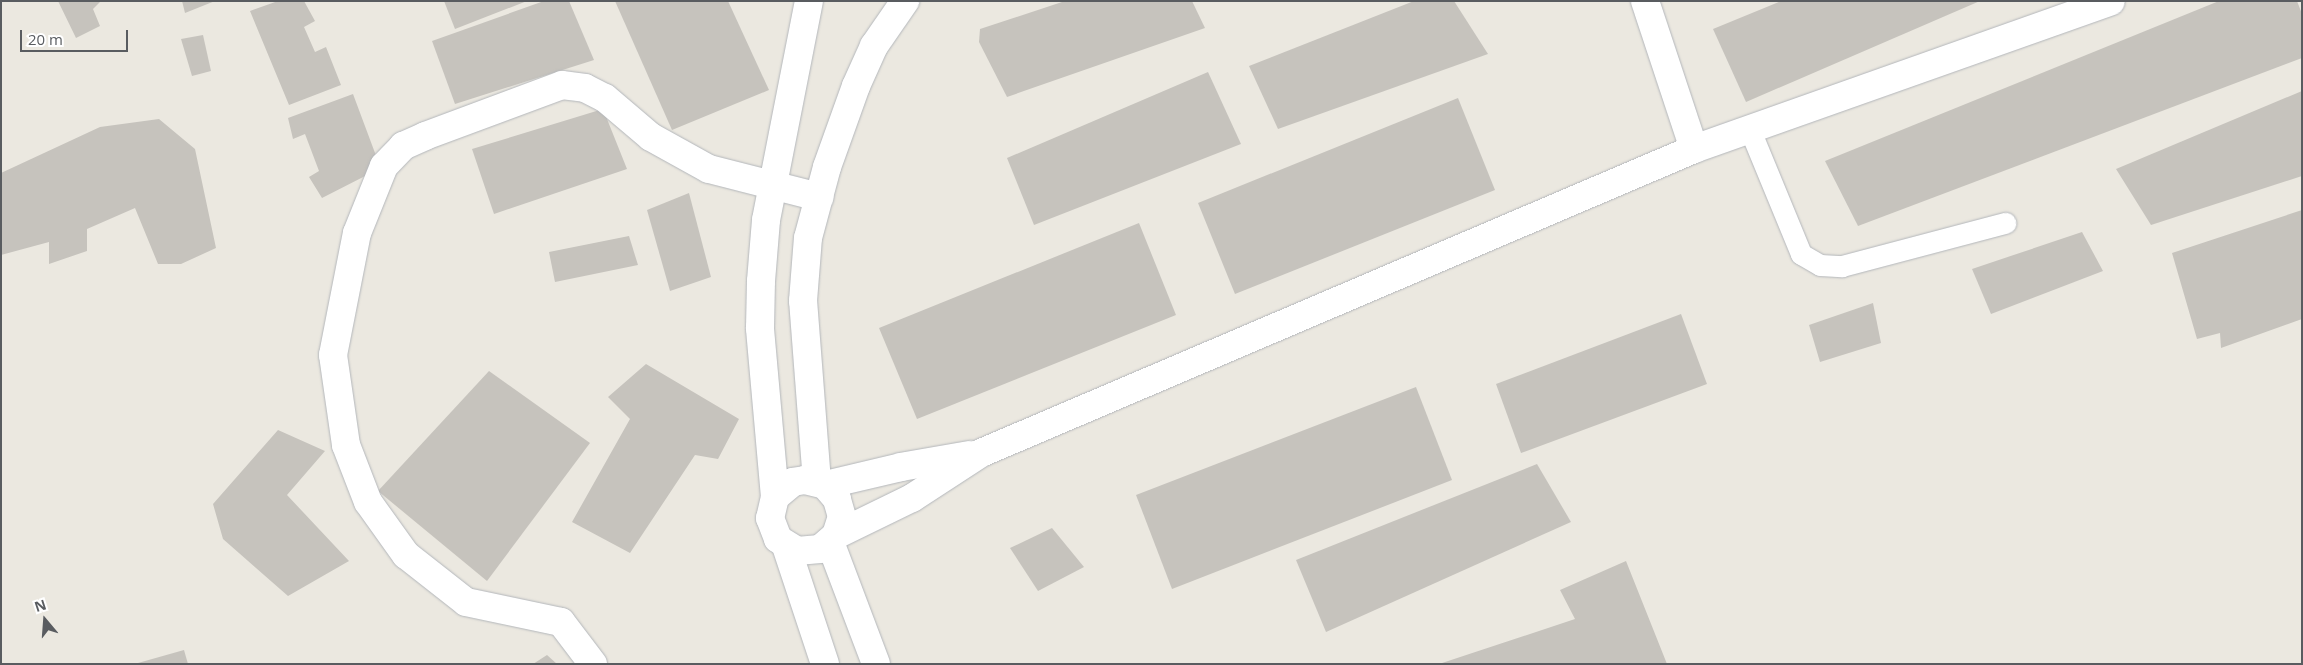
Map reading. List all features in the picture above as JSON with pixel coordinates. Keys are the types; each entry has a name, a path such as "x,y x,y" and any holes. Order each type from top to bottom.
{"street":[{"path":"808,1 766,220 760,328 775,497 771,507 772,529 786,546 826,664"},
{"path":"876,664 833,538 842,517 837,499 821,484 803,301 808,238 819,197 856,86 874,46 906,1"},
{"path":"1645,1 1694,149"},
{"path":"786,546 808,552 912,498 981,453 1694,149 2111,1"},
{"path":"593,664 561,622 466,602 406,555 368,502 346,445 333,355 357,232 384,166 404,146 562,85 585,88 606,98 650,137 709,169 773,187 819,197"},
{"path":"775,497 793,482 806,480 821,484 902,466 981,453"}],"lane":[{"path":"1750,130 1801,254 1820,265 1842,266 2005,223"}],"building":[{"path":"58,1 101,1 93,9 100,26 76,38"},
{"path":"182,1 215,1 185,13"},
{"path":"278,1 304,1 315,21 304,27 315,52 326,47 341,85 289,105 250,11"},
{"path":"444,1 527,1 455,29"},
{"path":"544,1 569,1 594,60 455,104 432,41"},
{"path":"615,1 728,1 769,90 672,130"},
{"path":"1065,1 1192,1 1205,28 1007,97 979,42 980,29"},
{"path":"1414,1 1454,1 1488,54 1278,129 1249,66"},
{"path":"1781,1 1980,1 1746,102 1713,29"},
{"path":"2219,1 2297,1 2302,14 2302,58 1858,226 1825,161"},
{"path":"203,35 211,71 192,76 181,39"},
{"path":"1208,72 1241,144 1034,225 1007,158"},
{"path":"2302,91 2302,176 2151,225 2116,169"},
{"path":"353,94 378,161 371,173 322,198 309,177 319,171 305,134 293,139 288,118"},
{"path":"1458,98 1495,190 1235,294 1198,203"},
{"path":"603,109 627,169 494,214 472,149"},
{"path":"159,119 195,149 216,248 181,264 158,264 135,208 87,229 87,251 49,264 49,242 1,255 1,173 100,127"},
{"path":"689,193 711,277 670,291 647,210"},
{"path":"2302,210 2302,319 2221,348 2220,333 2197,339 2172,253"},
{"path":"1139,223 1176,315 917,419 879,328"},
{"path":"2082,232 2103,271 1991,314 1972,269"},
{"path":"629,236 638,265 555,282 549,252"},
{"path":"1873,303 1881,343 1820,362 1809,325"},
{"path":"1681,314 1707,384 1521,453 1496,384"},
{"path":"646,364 739,419 718,459 695,455 630,553 572,522 630,419 608,397"},
{"path":"489,371 590,443 487,581 378,491"},
{"path":"1416,387 1452,480 1172,589 1136,495"},
{"path":"278,430 325,451 287,495 349,561 288,596 223,539 213,504"},
{"path":"1537,464 1571,522 1326,632 1296,560"},
{"path":"1052,528 1084,567 1038,591 1010,548"},
{"path":"1626,561 1667,664 1439,664 1575,619 1560,590"},
{"path":"184,650 188,664 138,663"},
{"path":"547,655 557,664 533,664"}]}
